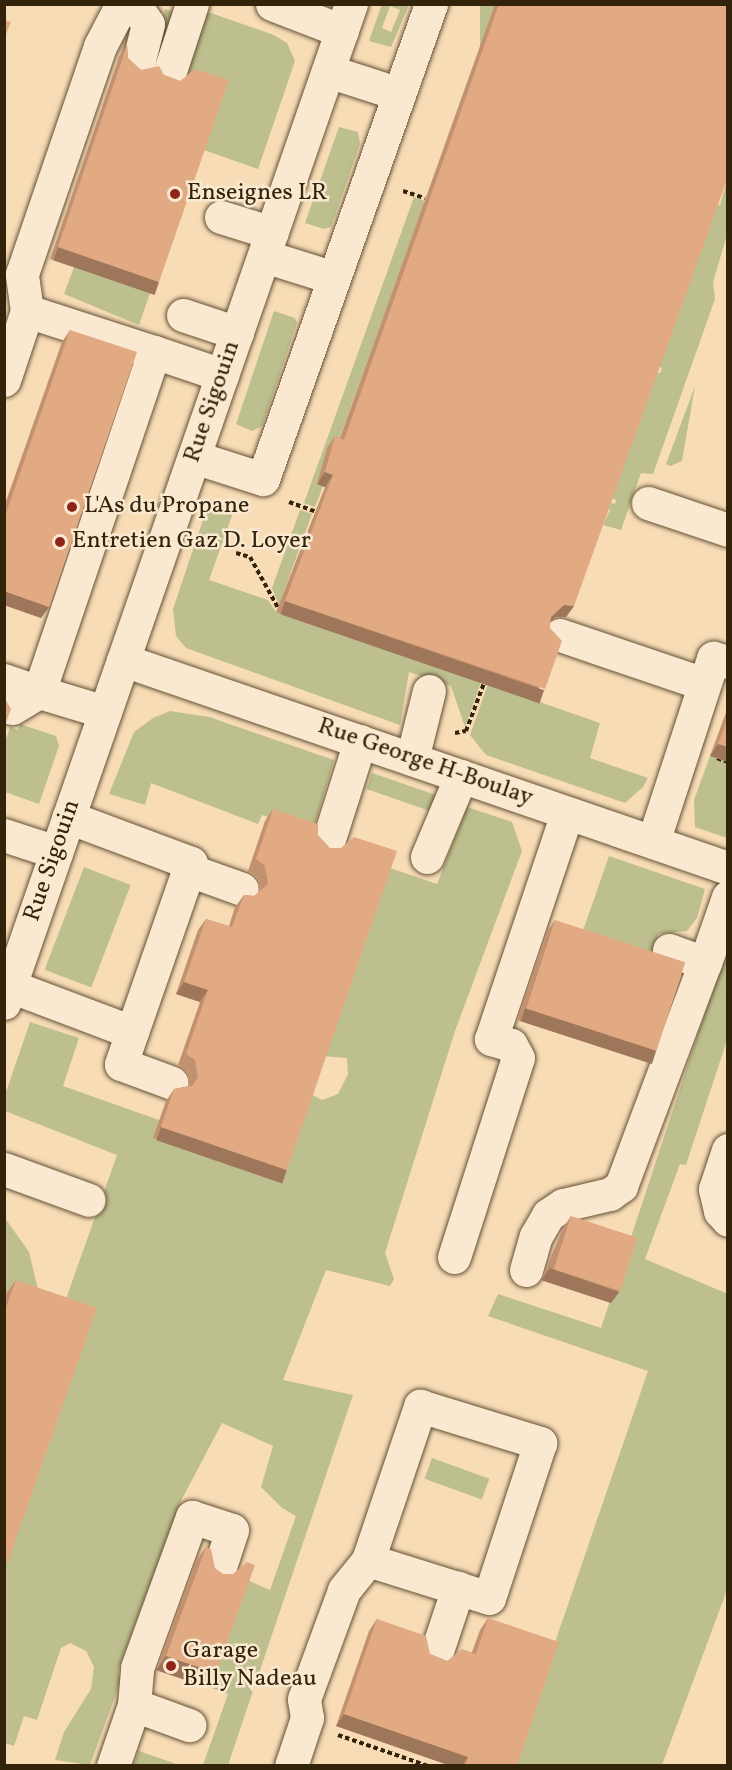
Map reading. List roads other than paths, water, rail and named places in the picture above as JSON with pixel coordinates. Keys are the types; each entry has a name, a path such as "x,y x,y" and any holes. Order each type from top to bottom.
{"street":[{"path":"4,380 27,311 22,274 100,46 122,4"},
{"path":"134,4 148,24 138,64"},
{"path":"169,74 192,4"},
{"path":"272,4 346,18"},
{"path":"194,457 263,479 431,4"},
{"name":"Rue Sigouin","path":"7,995 346,18"},
{"path":"328,71 399,94"},
{"path":"221,217 268,245 334,278"},
{"path":"27,311 222,375"},
{"path":"183,315 237,333"},
{"path":"105,712 19,693 154,352"},
{"path":"648,503 728,530"},
{"path":"560,635 716,673 653,842"},
{"name":"Rue George H-Boulay","path":"123,660 728,868"},
{"path":"412,759 429,691"},
{"path":"328,842 360,741"},
{"path":"427,857 461,776"},
{"path":"454,1257 518,1058 511,1045 491,1039 567,813"},
{"path":"68,818 191,863 121,1064 172,1083"},
{"path":"4,835 56,852"},
{"path":"189,870 242,889"},
{"path":"526,1270 536,1236 548,1215 563,1205 610,1194 621,1186 728,897"},
{"path":"669,950 705,963"},
{"path":"7,995 132,1032"},
{"path":"728,1150 715,1189 720,1211 728,1221"},
{"path":"4,1169 89,1200"},
{"path":"291,1766 307,1718 304,1699 333,1618 344,1590 368,1560 420,1406 540,1443 489,1598 368,1560"},
{"path":"113,1766 134,1706 137,1668 192,1517 232,1530 219,1570"},
{"path":"435,1654 458,1588"},
{"path":"134,1706 189,1725"}],"place":[{"name":"Enseignes LR","path":"175,194"},
{"name":"L'As du Propane","path":"72,507"},
{"name":"Entretien Gaz D. Loyer","path":"60,542"},
{"name":"Garage Billy Nadeau","path":"171,1666"}]}
